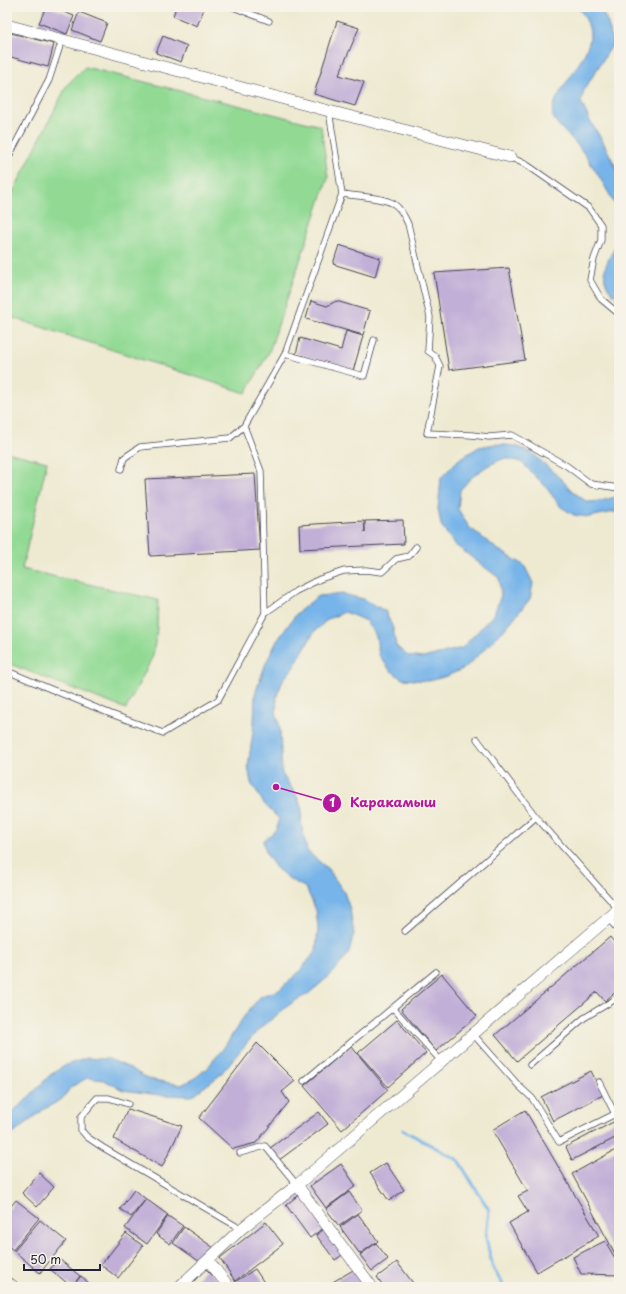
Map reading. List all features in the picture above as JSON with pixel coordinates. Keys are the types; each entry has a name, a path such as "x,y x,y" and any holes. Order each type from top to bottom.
{"main road":[{"path":"7,1285 11,1287"}],"street":[{"path":"7,26 510,157"},
{"path":"179,1287 241,1229 297,1185 619,909"},
{"path":"297,1185 372,1287"},
{"path":"208,1260 229,1287"}],"lane":[{"path":"233,7 269,21"},
{"path":"7,160 49,80 62,40"},
{"path":"121,470 124,458 140,447 230,438 244,426 284,354 342,194 329,111"},
{"path":"510,157 527,165 589,208 601,225 601,240 594,259 590,280 601,299 619,314"},
{"path":"342,194 378,199 393,204 404,214 408,224 430,317 428,351 435,356 440,366 427,433 489,437 512,435 567,466 591,484 619,488"},
{"path":"284,354 364,376 374,340"},
{"path":"244,426 261,471 265,613"},
{"path":"7,671 111,714 163,733 218,700 265,613 296,591 320,579 344,571 366,570 382,572 396,559 408,556 416,547"},
{"path":"477,740 536,817 619,909"},
{"path":"405,931 536,817"},
{"path":"608,918 619,931"},
{"path":"304,1081 436,972"},
{"path":"530,1065 584,1018 619,997"},
{"path":"393,1008 441,1061"},
{"path":"473,1034 519,1086 532,1098 559,1142 615,1114 599,1082"},
{"path":"128,1104 109,1098 97,1098 81,1117 81,1130 87,1137 102,1147 241,1229"},
{"path":"240,1154 265,1146 297,1185"}],"green space":[{"path":"85,67 321,126 328,178 269,352 246,393 7,316 7,204 67,85"},
{"path":"7,452 47,462 22,569 158,600 157,628 153,656 126,709 7,663"}],"water":[{"path":"578,7 600,7 608,23 613,44 584,90 581,102 619,173 619,212 600,178 584,154 557,124 553,117 553,109 556,100 584,55 588,45 590,35 588,24"},
{"path":"619,242 619,299 607,285 605,271 610,257"},
{"path":"495,444 516,446 532,453 571,490 587,502 601,501 619,496 619,511 589,517 574,515 561,507 545,486 521,462 505,458 487,466 471,478 460,490 458,509 469,527 497,549 524,565 533,583 530,599 503,631 465,668 447,676 429,681 402,679 390,670 379,655 376,636 366,621 345,612 328,619 314,632 293,668 283,680 277,696 276,712 280,728 282,774 296,794 302,809 301,822 307,851 328,869 344,892 350,909 354,934 348,955 334,971 308,994 293,1002 258,1030 219,1076 192,1096 159,1095 123,1090 104,1080 87,1078 71,1087 62,1099 43,1110 7,1139 7,1116 24,1102 50,1075 66,1065 87,1058 109,1059 130,1068 148,1079 181,1085 194,1079 207,1068 223,1049 245,1015 261,996 279,990 298,973 316,951 318,928 316,910 306,888 291,880 276,868 267,855 263,841 276,830 279,819 265,805 251,783 248,766 254,725 255,694 266,663 277,641 297,613 318,596 344,594 363,599 385,611 393,628 396,646 408,656 423,658 462,648 494,614 501,595 499,578 454,544 441,525 438,509 441,478 458,460 479,447"}],"building":[{"path":"46,7 51,7 74,16 67,34 39,23"},
{"path":"176,7 199,7 204,9 197,26 173,16"},
{"path":"79,12 107,23 100,41 72,30"},
{"path":"337,21 359,28 339,75 364,82 355,106 314,94"},
{"path":"7,32 54,44 48,67 7,56"},
{"path":"163,36 187,46 181,62 156,53"},
{"path":"339,245 380,258 375,277 333,264"},
{"path":"509,268 525,360 449,370 434,273"},
{"path":"311,301 327,306 336,301 370,311 363,335 306,319"},
{"path":"346,331 363,336 353,371 296,354 300,338 341,350"},
{"path":"255,474 260,550 150,556 145,479"},
{"path":"403,520 404,544 300,549 299,525 364,521 365,532 365,521"},
{"path":"610,937 619,948 619,989 605,1001 597,992 517,1061 495,1035"},
{"path":"442,974 477,1016 436,1051 401,1009"},
{"path":"397,1020 426,1053 388,1087 358,1053"},
{"path":"257,1043 295,1081 282,1092 289,1102 256,1143 233,1149 199,1118"},
{"path":"351,1046 388,1090 342,1130 304,1086"},
{"path":"591,1071 603,1095 553,1121 541,1097"},
{"path":"128,1109 182,1126 162,1167 114,1139"},
{"path":"525,1110 599,1236 537,1272 509,1223 528,1212 518,1196 528,1191 492,1130"},
{"path":"319,1112 328,1124 275,1163 266,1151"},
{"path":"619,1119 619,1136 572,1160 566,1147"},
{"path":"619,1148 619,1261 572,1174"},
{"path":"386,1163 404,1190 389,1201 370,1173"},
{"path":"341,1164 356,1186 326,1208 310,1186"},
{"path":"39,1173 54,1187 37,1207 22,1193"},
{"path":"134,1190 146,1199 131,1217 120,1209"},
{"path":"349,1192 362,1210 339,1226 326,1209"},
{"path":"301,1193 325,1227 310,1238 286,1205"},
{"path":"146,1199 168,1215 147,1244 125,1228"},
{"path":"16,1200 39,1218 13,1250 7,1245 7,1211"},
{"path":"358,1214 378,1241 360,1254 340,1227"},
{"path":"168,1216 183,1226 170,1244 156,1234"},
{"path":"40,1220 66,1241 40,1273 14,1251"},
{"path":"266,1222 283,1244 235,1281 220,1258"},
{"path":"184,1227 214,1248 203,1264 173,1243"},
{"path":"326,1228 345,1253 335,1260 316,1235"},
{"path":"126,1233 143,1246 118,1278 101,1265"},
{"path":"605,1241 619,1265 619,1275 581,1274 573,1257"},
{"path":"376,1243 388,1259 372,1271 360,1255"},
{"path":"59,1259 80,1276 75,1283 81,1276 93,1287 72,1287 50,1269"},
{"path":"397,1262 416,1287 384,1287 377,1277"},
{"path":"206,1269 224,1287 192,1287 190,1285"},
{"path":"255,1269 267,1287 238,1287 235,1282"},
{"path":"355,1269 365,1284 360,1287 334,1287 331,1283"}],"waterway":[{"path":"403,1130 458,1160 489,1210 486,1238 493,1268 504,1287"}],"place":[{"name":"Каракамыш","path":"276,787"}]}
